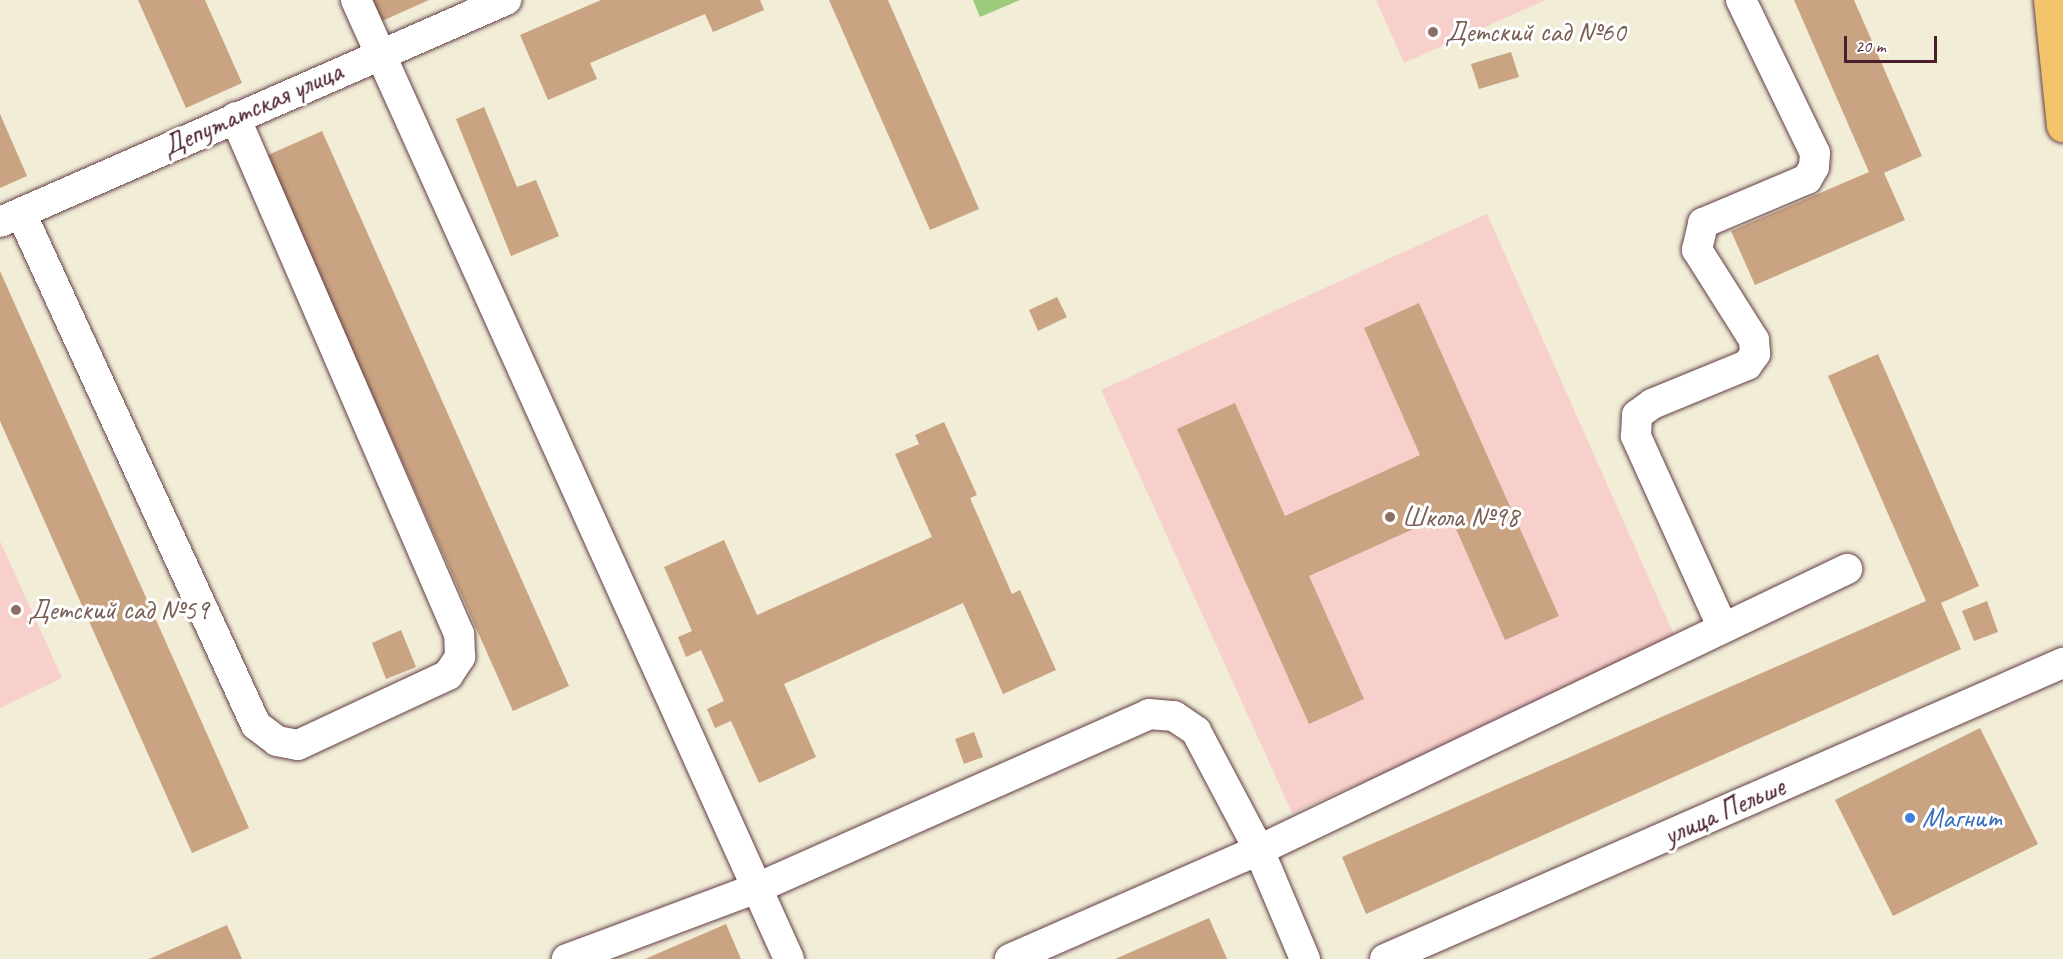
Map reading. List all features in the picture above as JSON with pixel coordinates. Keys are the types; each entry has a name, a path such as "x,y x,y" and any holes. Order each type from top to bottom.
{"highway":[{"path":"2050,0 2063,125"}],"street":[{"path":"356,0 789,959"},
{"name":"Депутатская улица","path":"11,217 380,52 506,0"},
{"path":"1722,626 1636,436 1636,415 1652,404 1747,365 1755,354 1754,340 1697,250 1702,222 1807,179 1814,166 1815,153 1741,0"},
{"path":"11,217 256,724 276,741 298,745 448,675 460,657 459,634 235,117"},
{"path":"1010,959 1259,850 1722,626 1846,569"},
{"name":"улица Пельше","path":"1385,959 2063,663"},
{"path":"567,959 757,888 1149,714 1174,716 1196,731 1259,850 1305,959"}],"shaded area":[{"name":"Детский сад №60","path":"1376,0 1546,0 1404,63"},
{"name":"Школа №98","path":"1487,214 1678,644 1292,813 1101,390"},
{"name":"Детский сад №59","path":"0,541 62,678 0,708"}],"green space":[{"path":"973,0 1020,0 980,17"}],"building":[{"path":"138,0 205,0 242,83 186,108"},
{"path":"373,0 429,0 382,21"},
{"path":"601,0 760,0 764,10 713,32 705,14 590,63 597,79 548,100 520,35"},
{"path":"829,0 888,0 979,209 930,230"},
{"path":"1794,0 1854,0 1922,156 1884,173 1905,220 1755,285 1731,231 1869,172"},
{"path":"1511,52 1519,77 1479,89 1471,64"},
{"path":"484,107 517,187 536,180 559,236 511,256 456,119"},
{"path":"0,114 27,176 0,188"},
{"path":"322,131 569,686 513,711 266,156"},
{"path":"0,271 249,828 192,853 0,421"},
{"path":"1057,297 1067,317 1038,331 1029,310"},
{"path":"1419,303 1559,616 1505,640 1449,513 1309,576 1364,699 1309,724 1177,429 1235,403 1285,516 1420,455 1364,328"},
{"path":"1878,354 1979,586 1941,603 1961,649 1366,914 1342,857 1926,601 1828,376"},
{"path":"944,422 977,495 970,498 1012,594 1020,590 1056,670 1003,694 963,603 784,684 816,757 759,783 731,721 715,728 707,709 724,701 701,650 686,657 678,637 692,631 664,567 724,540 757,615 932,537 895,454 919,444 915,435"},
{"path":"1987,601 1998,632 1974,641 1962,611"},
{"path":"401,630 416,667 386,679 372,643"},
{"path":"1980,728 2038,844 1893,916 1835,800"},
{"path":"974,732 983,757 964,764 955,739"},
{"path":"1209,918 1227,959 1115,959"},
{"path":"726,924 741,959 645,959"},
{"path":"227,925 242,959 149,959"}],"place":[{"name":"Детский сад №60","path":"1433,32"},
{"name":"Школа №98","path":"1390,517"},
{"name":"Детский сад №59","path":"16,610"},
{"name":"Магнит","path":"1910,818"}]}
